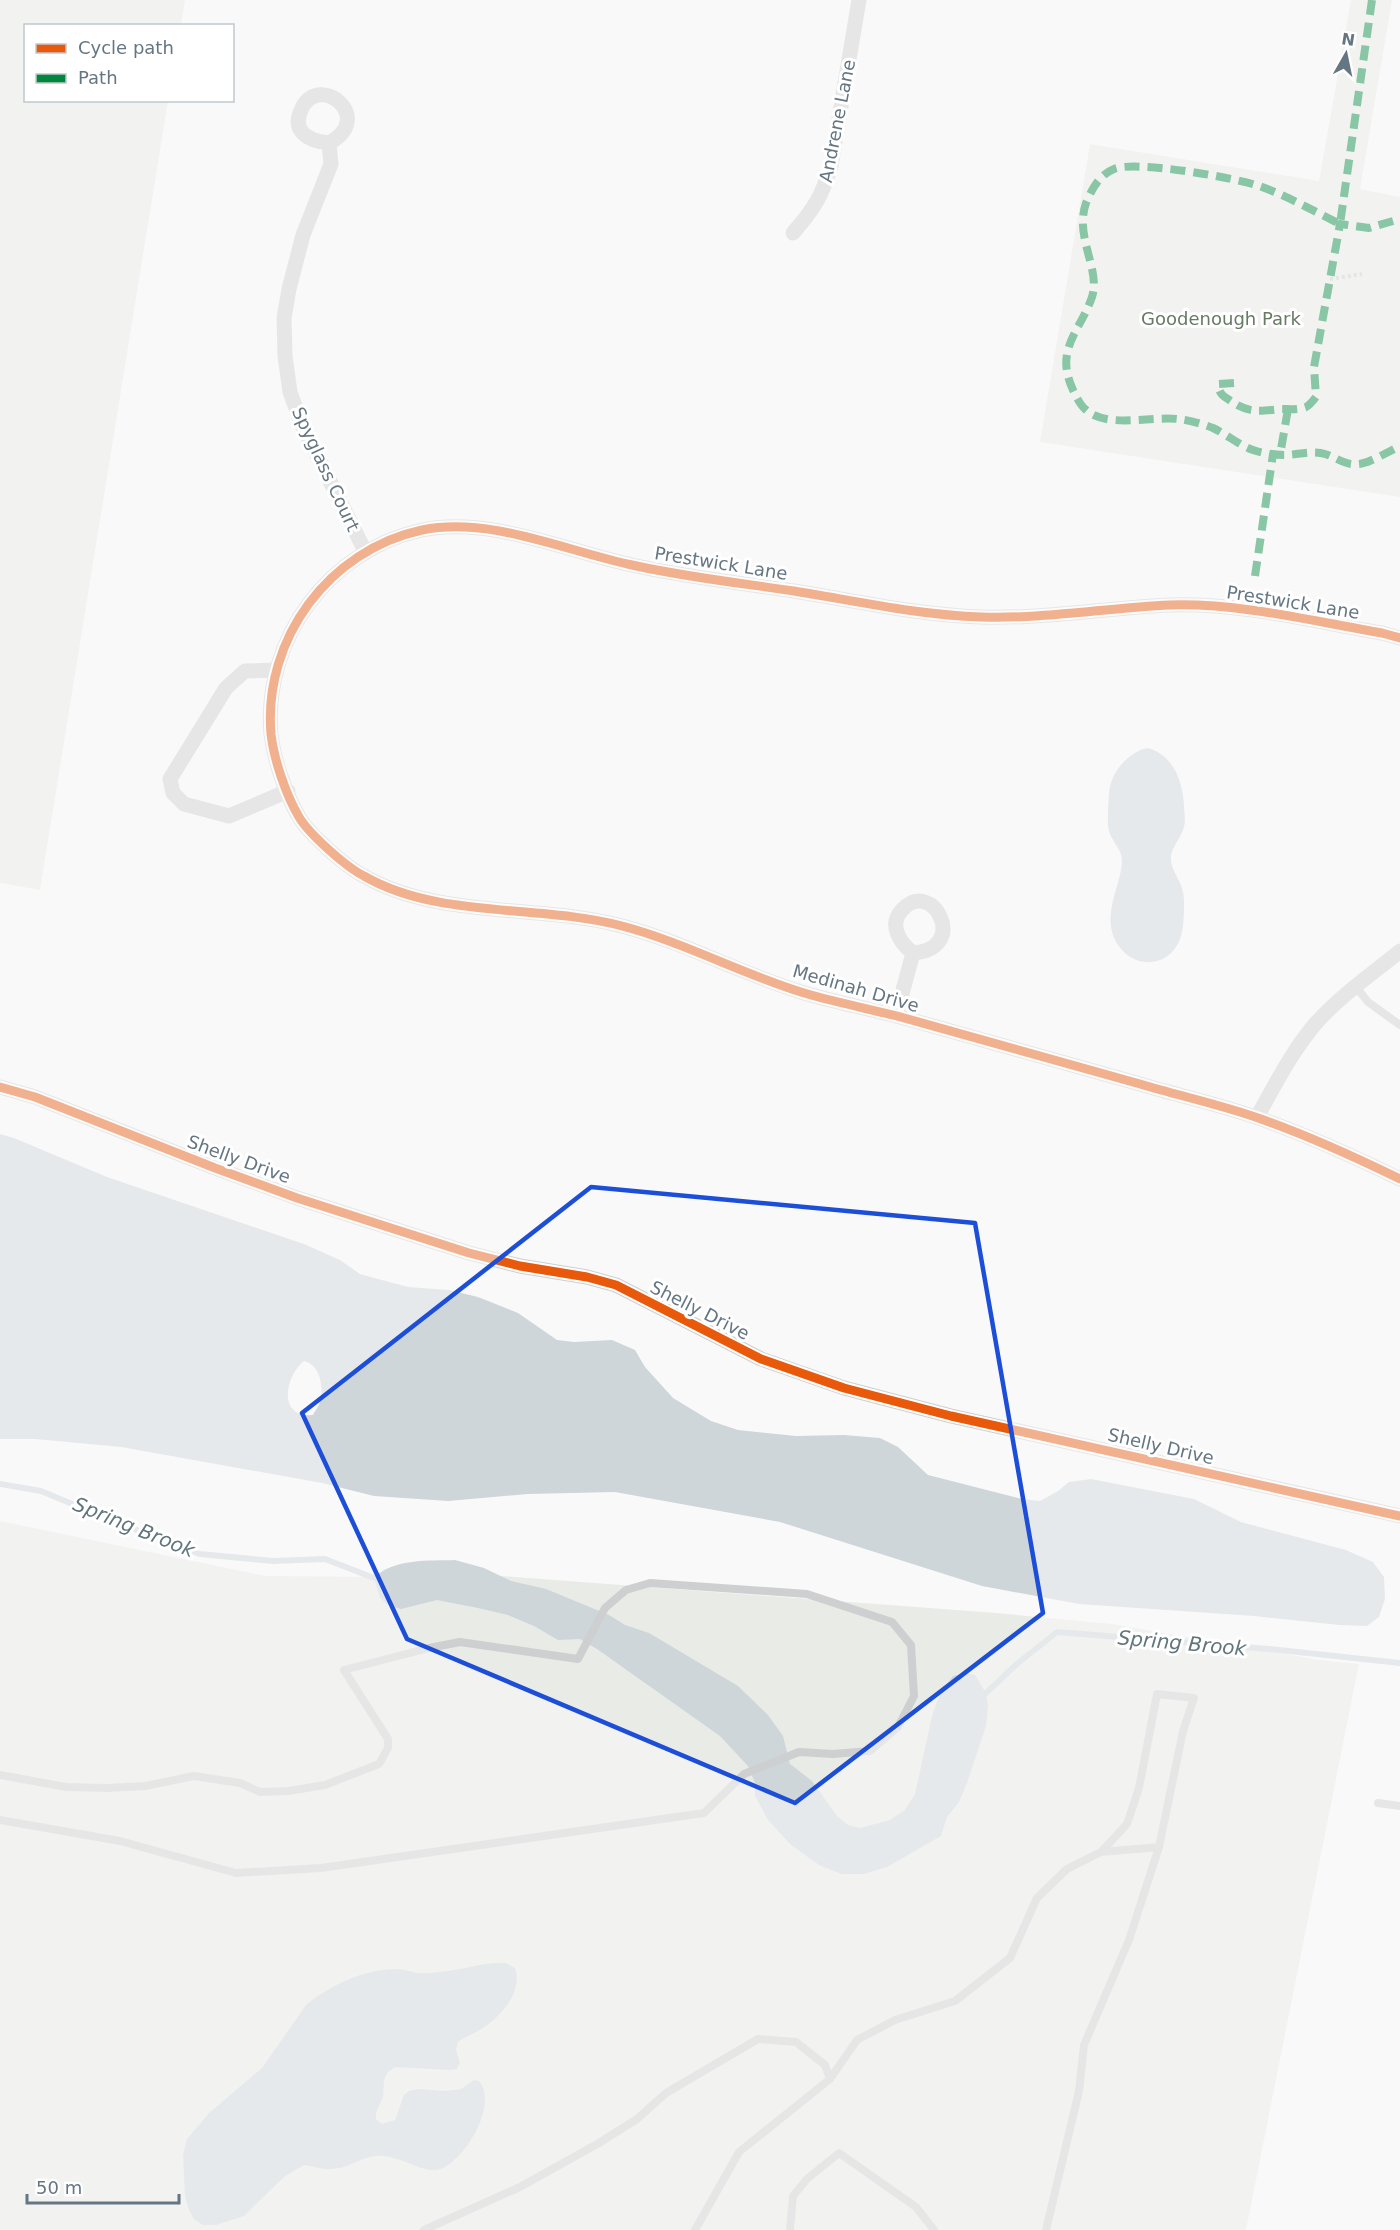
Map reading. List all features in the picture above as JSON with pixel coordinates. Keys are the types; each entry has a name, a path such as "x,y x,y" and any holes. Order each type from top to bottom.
{"street":[{"name":"Andrene Lane","path":"793,233 823,193 831,166 859,0"},
{"name":"Spyglass Court","path":"329,143 331,164 303,235 289,290 284,318 285,356 290,392 302,425 324,473 365,550"},
{"name":"Prestwick Lane","path":"312,832 301,821 279,770 272,736 271,700 276,670 290,631 320,589 365,550 423,530 446,526 490,528 634,566 943,615 1033,618 1172,605 1229,608 1400,638"},
{"path":"276,670 245,671 226,688 170,779 173,793 184,804 230,816 288,790"},
{"name":"Medinah Drive","path":"312,832 350,868 400,894 433,902 569,916 622,926 681,945 806,994 896,1016 1257,1117 1355,1157 1400,1179"},
{"path":"1257,1117 1290,1058 1315,1024 1335,1004 1400,951"},
{"path":"896,1016 914,953"},
{"name":"Shelly Drive","path":"0,1087 35,1097 287,1194 458,1250 520,1266 587,1277 616,1285 761,1359 844,1388 951,1416 1400,1516"}],"lane":[{"path":"1356,987 1368,1002 1400,1025"},
{"path":"0,1775 66,1788 145,1786 194,1776 240,1783 260,1792 288,1791 325,1785 379,1764 387,1748 388,1739 344,1670 429,1647 460,1642 578,1659 605,1608 626,1590 650,1583 807,1594 892,1622 911,1645 914,1696 897,1727 870,1751 833,1754 799,1752 744,1774 704,1813 321,1868 247,1873 237,1873 120,1841 0,1820"},
{"path":"694,2230 739,2152 830,2079 857,2040 895,2020 955,2001 1010,1958 1037,1898 1067,1869 1101,1852 1127,1824 1139,1788 1157,1694 1194,1698 1183,1731 1159,1847 1129,1940 1084,2045 1078,2091 1046,2230"},
{"path":"1378,1803 1400,1806"},
{"path":"1101,1852 1159,1847"},
{"path":"424,2230 520,2187 599,2143 637,2119 666,2093 758,2039 796,2042 825,2065 830,2079"},
{"path":"790,2230 794,2196 807,2179 839,2153 916,2207 934,2230"}],"path":[{"path":"1330,279 1362,274"}],"highlighted area":[{"path":"591,1187 975,1223 1043,1613 795,1803 407,1639 302,1413"}],"green space":[{"path":"0,0 185,0 181,24 24,24 24,102 168,102 40,890 0,883"},
{"name":"Goodenough Park","path":"1351,0 1392,0 1360,189 1400,197 1400,497 1040,442 1090,144 1319,181"},
{"path":"0,1521 266,1576 397,1577 448,1572 996,1613 1113,1624 1320,1660 1359,1664 1246,2230 0,2230"}],"shaded area":[{"path":"1148,748 1164,757 1175,770 1181,786 1185,819 1183,831 1171,856 1184,896 1182,932 1179,942 1171,953 1165,958 1152,962 1131,958 1115,940 1111,926 1111,912 1122,860 1108,829 1109,791 1114,775 1131,755"},
{"path":"0,1134 107,1177 304,1244 340,1260 360,1274 408,1287 449,1290 478,1297 518,1313 557,1340 574,1342 612,1340 635,1350 645,1367 673,1398 711,1421 738,1430 796,1436 844,1435 880,1438 898,1447 928,1475 1022,1499 1040,1501 1069,1482 1091,1479 1194,1499 1241,1522 1346,1550 1373,1562 1384,1577 1385,1599 1379,1617 1367,1626 1079,1604 982,1586 780,1522 615,1492 528,1494 448,1501 374,1496 322,1483 121,1447 35,1439 0,1439","holes":["304,1361 314,1367 321,1383 321,1396 313,1415 301,1414 294,1410 289,1403 288,1395 289,1385 297,1368"]},
{"path":"455,1560 484,1568 511,1581 546,1589 609,1615 625,1625 649,1633 738,1686 768,1715 783,1736 790,1764 812,1781 837,1816 848,1825 860,1828 890,1820 905,1810 915,1794 932,1716 940,1693 953,1676 965,1673 975,1675 986,1693 988,1705 986,1726 959,1802 947,1817 941,1836 887,1867 864,1874 841,1874 819,1865 791,1845 768,1820 755,1796 755,1783 748,1766 720,1736 597,1649 580,1639 558,1640 508,1615 437,1600 401,1609 388,1605 380,1598 374,1578 391,1567 412,1562"},
{"path":"506,1963 515,1968 516,1986 504,2010 483,2028 458,2042 456,2050 460,2063 457,2069 395,2067 387,2073 384,2080 383,2097 376,2113 376,2119 382,2124 395,2120 404,2095 409,2091 461,2089 474,2080 479,2081 484,2091 485,2104 482,2118 476,2132 458,2157 437,2170 384,2156 370,2157 338,2168 325,2169 304,2165 284,2177 244,2216 216,2225 203,2225 194,2219 185,2196 183,2155 187,2139 209,2113 262,2068 306,2005 337,1985 372,1972 396,1969 433,1973"}],"waterway":[{"name":"Spring Brook","path":"0,1484 41,1491 200,1554 273,1561 325,1559 374,1578"},
{"name":"Spring Brook","path":"986,1693 1018,1663 1057,1632 1269,1649 1400,1663"}],"marked path":[{"path":"1372,0 1340,224 1301,204 1250,183 1164,168 1114,169 1100,179 1086,203 1083,228 1094,286 1087,309 1071,341 1066,363 1068,376 1080,403 1085,409 1104,419 1186,420 1213,428 1243,445 1268,454 1320,453 1345,463 1354,464 1368,461 1400,446"},
{"path":"1234,383 1218,384 1220,391 1235,404 1248,409 1260,411 1297,409 1310,404 1316,397 1314,367 1340,224 1369,228 1400,219"},
{"path":"1255,576 1273,454 1280,455 1288,409"}],"cycle path":[{"path":"1400,638 1276,614 1197,605 1146,606 1005,617 934,614 672,573 607,559 501,531 448,527 422,530 388,541 358,557 331,578 309,604 291,633 278,665 271,699 271,734 275,755 285,788 299,817 319,841 338,858 364,876 393,890 456,905 590,919 622,926 670,941 787,988 897,1016 1246,1114 1314,1140 1400,1179"},
{"path":"0,1087 35,1097 297,1198 469,1253 520,1266 587,1277 616,1285 761,1359 844,1388 951,1416 1400,1516"}]}
